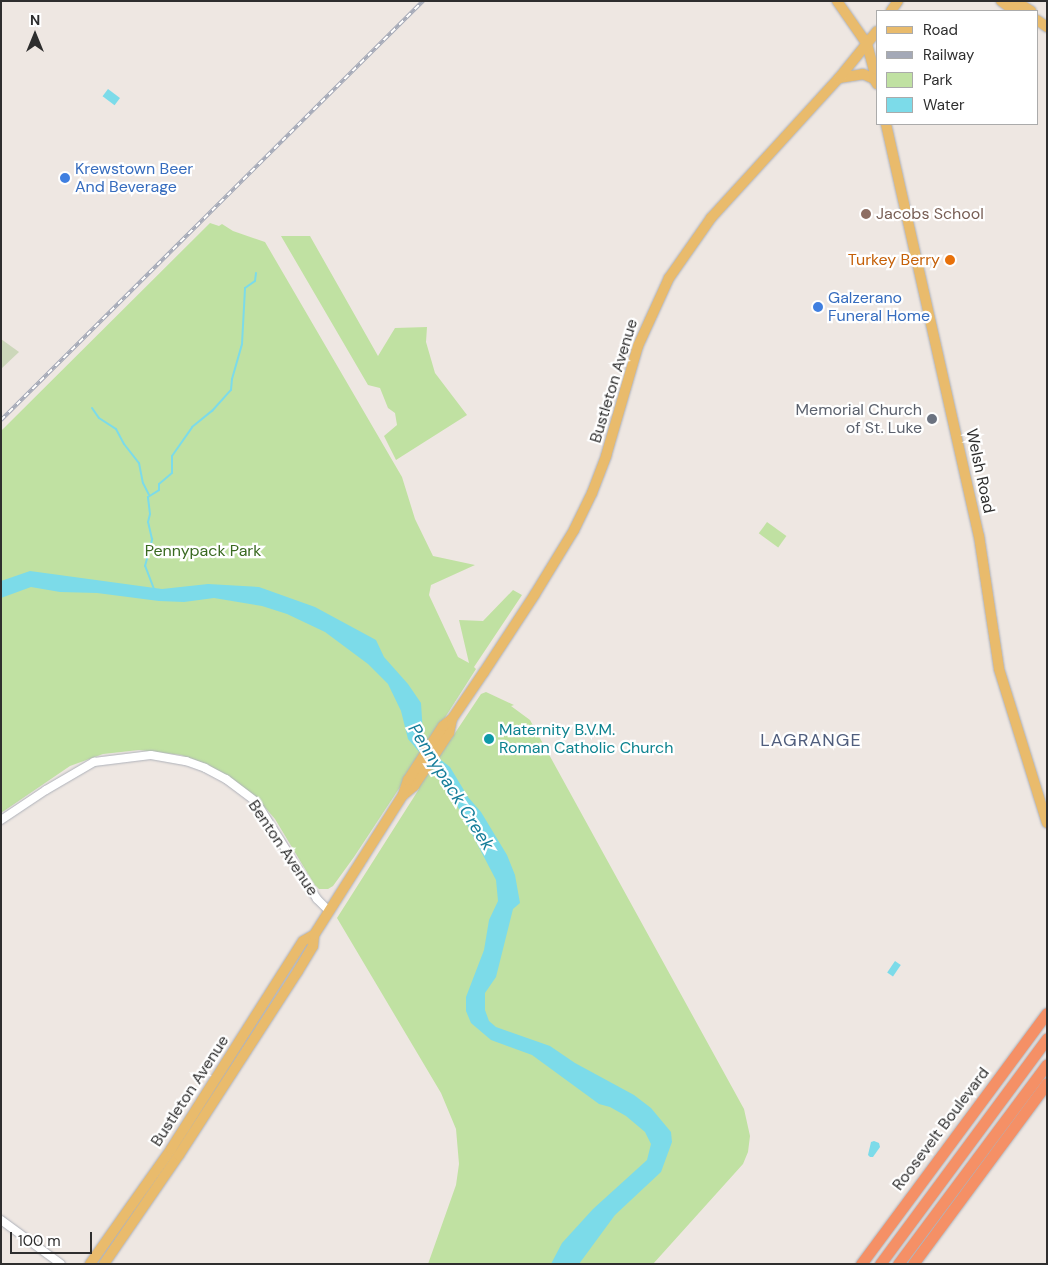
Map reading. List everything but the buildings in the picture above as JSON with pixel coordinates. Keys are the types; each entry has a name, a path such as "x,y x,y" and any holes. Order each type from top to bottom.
{"highway":[{"name":"Roosevelt Boulevard","path":"861,1264 1047,1013"},
{"name":"Roosevelt Boulevard","path":"880,1264 1047,1038"},
{"path":"898,1264 1047,1064"},
{"path":"913,1264 1047,1083"}],"main road":[{"path":"837,1 867,44 876,79"},
{"path":"1001,1 1014,10"},
{"path":"1015,1 1029,10"},
{"name":"Bustleton Avenue","path":"104,1264 179,1155 313,946 314,935 452,719 535,594 584,511 608,449 638,346 669,278 711,218 839,78 876,32"},
{"path":"839,78 863,74 876,82"},
{"name":"Welsh Road","path":"886,125 979,536 999,669 1047,823"},
{"name":"Bustleton Avenue","path":"90,1264 171,1149 304,941 314,935"}],"street":[{"name":"Benton Avenue","path":"1,820 46,790 94,762 132,756 168,757 205,768 226,779 256,802 317,899 329,911"},
{"path":"1,1220 61,1264"}],"green space":[{"name":"Pennypack Park","path":"210,223 219,226 222,224 233,231 265,242 402,477 415,519 433,556 475,565 431,585 429,595 458,657 469,663 459,620 483,621 513,590 522,595 474,667 476,669 439,727 451,739 481,694 486,692 514,705 511,706 530,720 744,1109 750,1136 748,1152 743,1164 653,1264 428,1264 456,1185 459,1164 456,1129 441,1093 337,918 419,789 408,775 354,857 333,886 328,889 319,889 314,884 275,819 262,804 209,765 181,755 139,750 103,754 70,766 1,813 1,431"},
{"path":"281,236 310,236 378,356 395,328 427,327 426,342 435,373 467,415 396,460 384,436 397,425 395,413 388,408 380,388 368,385"},
{"path":"1,339 19,352 1,369"},
{"path":"767,522 786,536 778,547 759,533"}],"water":[{"path":"108,89 120,98 115,105 103,96"},
{"name":"Pennypack Creek","path":"30,571 162,589 208,584 259,587 315,607 376,640 384,657 408,684 421,703 423,734 441,760 450,767 468,797 481,812 507,855 515,875 520,903 513,909 496,977 485,993 485,1010 489,1021 496,1027 550,1046 575,1063 634,1095 651,1108 671,1132 672,1142 661,1172 615,1215 579,1264 551,1264 562,1243 593,1209 647,1160 651,1144 645,1132 626,1116 610,1107 599,1104 532,1055 491,1040 471,1023 466,1011 466,997 484,950 489,920 498,901 496,880 441,777 408,739 401,711 388,684 368,664 325,632 287,614 262,606 214,598 184,602 159,601 97,593 60,592 31,587 1,598 1,581"},
{"path":"895,961 901,965 893,977 887,973"},
{"path":"871,1142 879,1143 880,1147 873,1157 870,1157 868,1155"}],"waterway":[{"path":"154,589 145,566 152,539 148,522 150,514 148,497 159,490 159,484 172,473 172,456 192,427 212,411 231,390 232,379 242,344 245,288 255,281 256,273"},
{"path":"92,408 99,418 116,429 124,444 139,463 143,483 149,495"}],"railway":[{"path":"1,420 423,1"}],"place":[{"name":"Krewstown Beer And Beverage","path":"65,178"},
{"name":"Jacobs School","path":"866,214"},
{"name":"Turkey Berry","path":"950,260"},
{"name":"Galzerano Funeral Home","path":"818,307"},
{"name":"Memorial Church of St. Luke","path":"932,419"},
{"name":"Maternity B.V.M. Roman Catholic Church","path":"489,739"}],"district":[{"name":"LAGRANGE","path":"811,740"}]}
